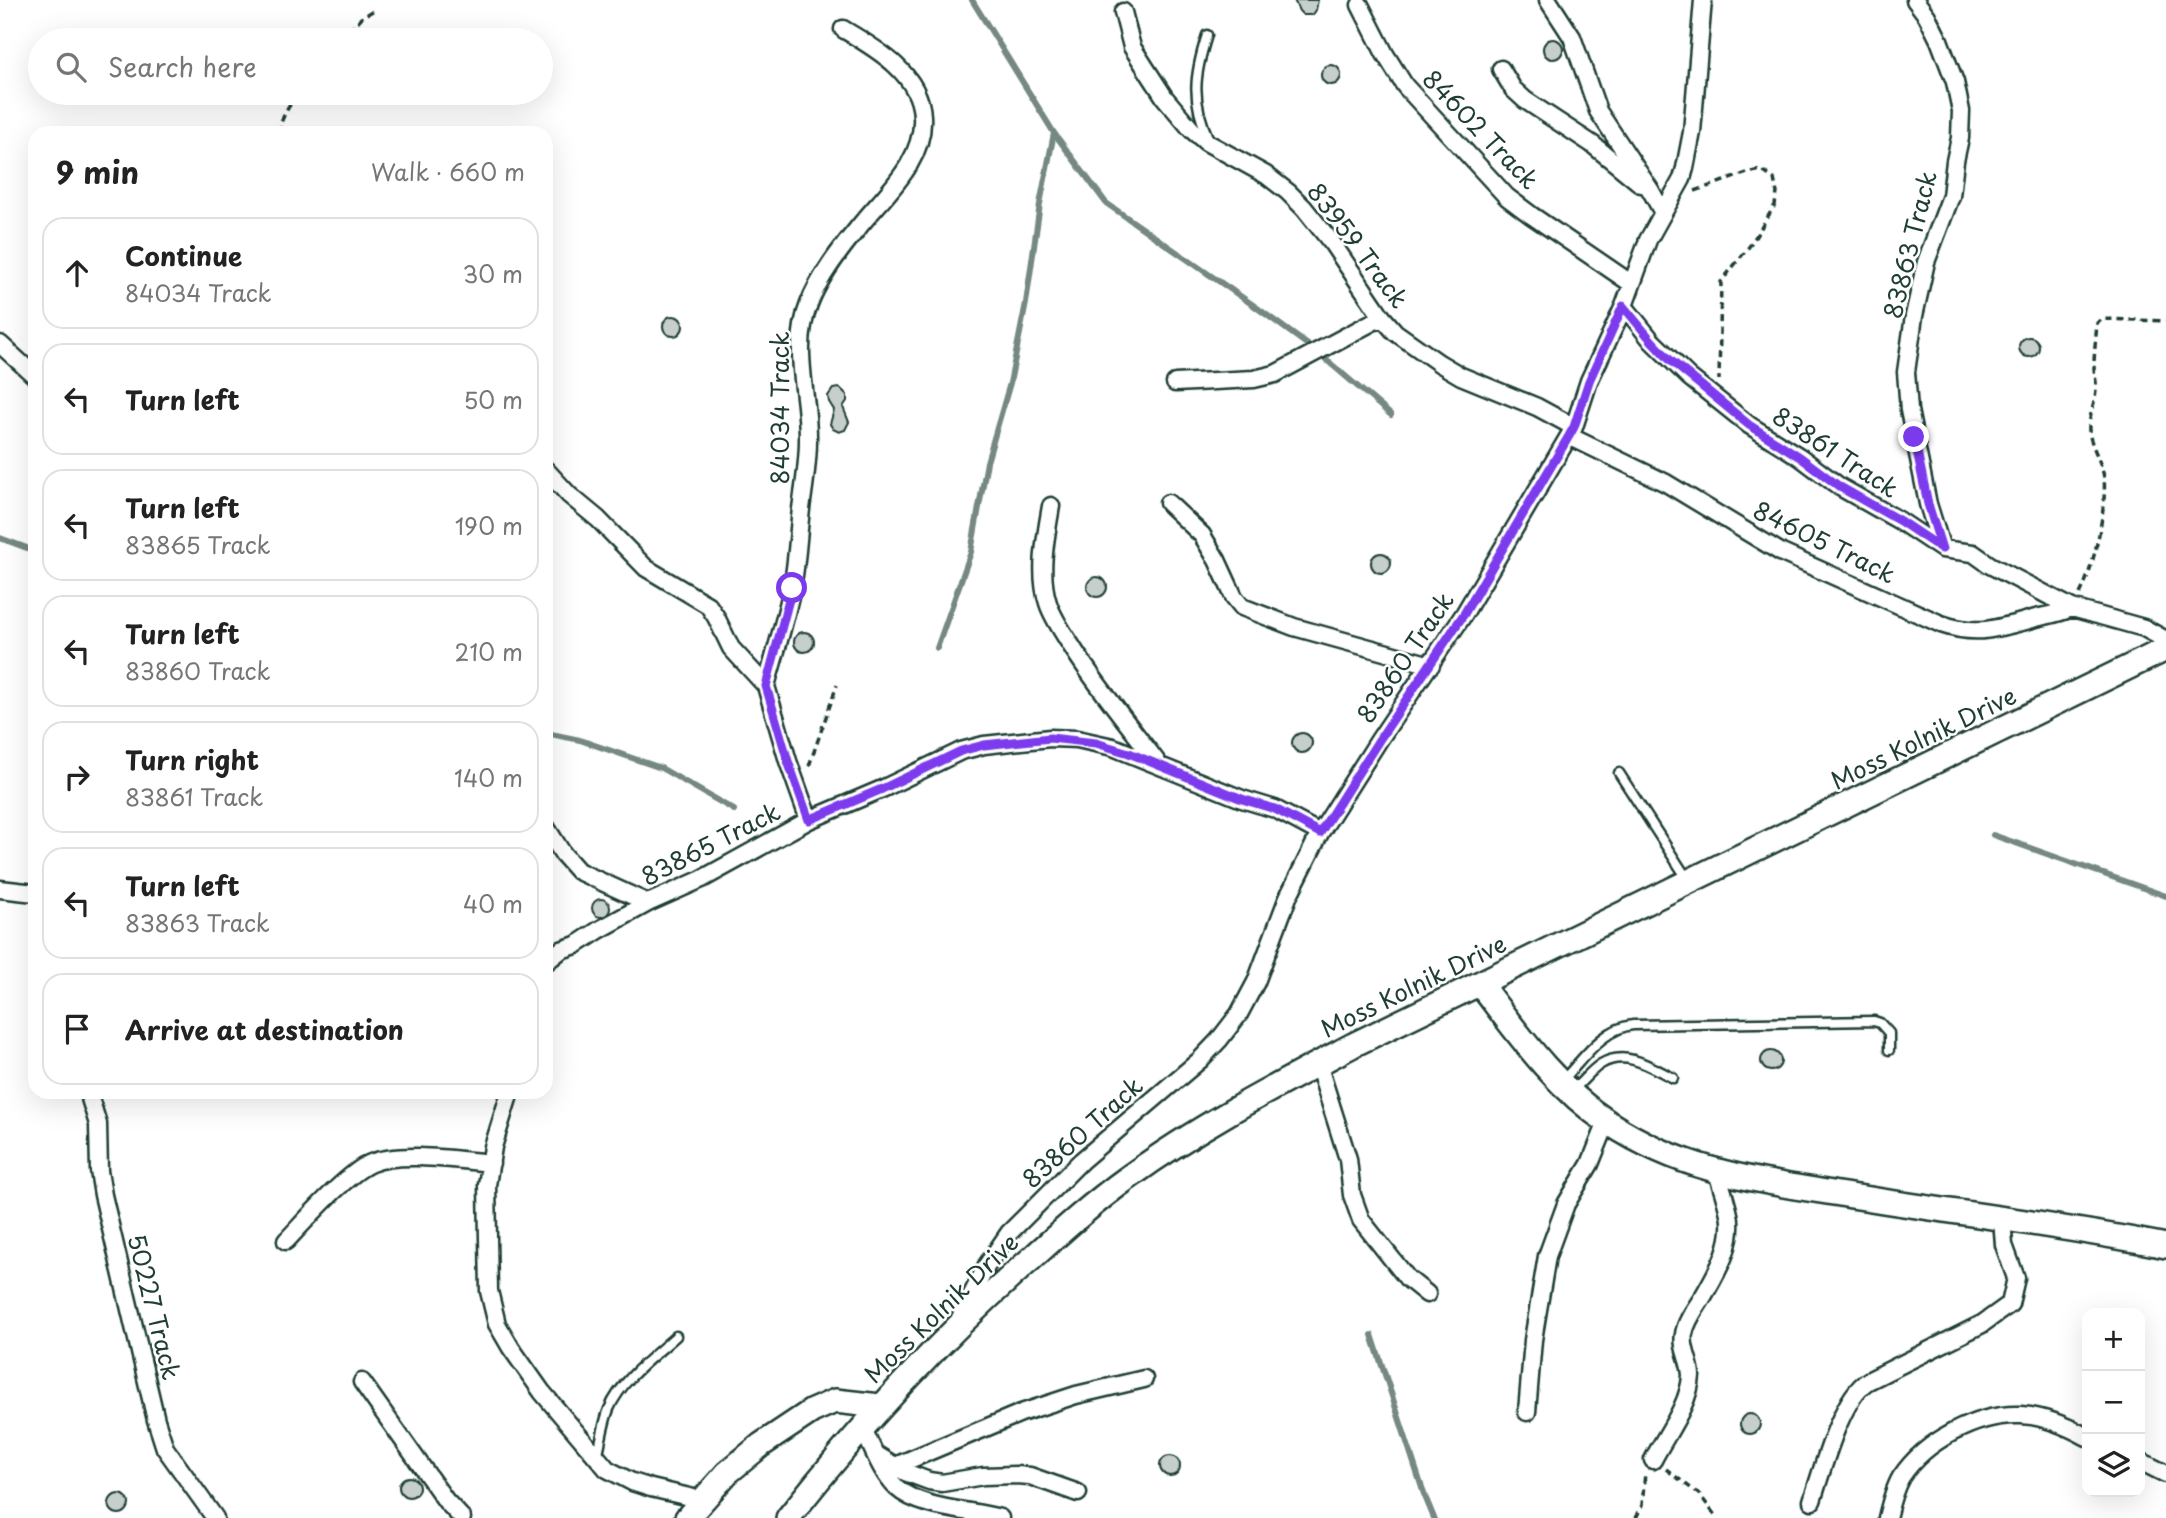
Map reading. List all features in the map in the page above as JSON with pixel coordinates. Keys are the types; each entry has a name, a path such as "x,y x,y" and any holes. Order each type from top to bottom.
{"main road":[{"name":"Moss Kolnik Drive","path":"788,1518 880,1406 986,1298 1084,1211 1131,1176 1245,1102 1480,984 2166,649"},
{"path":"1480,984 1522,1039 1566,1087 1607,1122 1642,1143 1717,1172 1782,1185 2166,1246"},
{"path":"687,1518 727,1473 753,1451 812,1410 835,1401 880,1406"}],"street":[{"path":"1548,0 1572,37 1598,111 1665,209"},
{"name":"83860 Track","path":"955,1329 987,1265 1009,1233 1081,1161 1200,1059 1239,1014 1256,982 1288,897 1320,833 1431,665 1572,432 1589,381 1623,306 1648,240 1682,179 1692,132 1703,0"},
{"name":"83863 Track","path":"1915,0 1939,40 1955,82 1961,111 1960,138 1951,196 1926,262 1914,316 1906,372 1909,410 1925,491 1942,549"},
{"name":"84602 Track","path":"1360,5 1405,86 1507,197 1632,284"},
{"name":"83959 Track","path":"1123,12 1132,47 1152,80 1192,130 1211,145 1266,176 1296,200 1332,243 1395,332 1461,376 1537,407 1572,432"},
{"name":"84034 Track","path":"766,686 792,588 807,466 808,438 801,379 804,317 809,302 845,245 900,178 916,148 922,126 921,108 909,81 895,64 843,29"},
{"path":"1502,69 1513,89 1525,100 1583,137 1651,191"},
{"name":"83861 Track","path":"1623,306 1670,360 1749,425 1800,457 1840,487 1900,521 1942,549 1973,553 1990,565 2072,608 2144,628 2166,640"},
{"path":"1175,383 1254,379 1275,374 1382,317"},
{"path":"0,344 28,370"},
{"name":"84605 Track","path":"1572,432 1665,483 1782,553 1941,624 1965,631 1987,631 2072,608"},
{"path":"553,478 646,568 708,606 731,648 766,686 809,820"},
{"path":"1168,503 1202,535 1234,597 1242,607 1294,627 1431,665"},
{"path":"1051,506 1045,544 1044,576 1048,602 1060,629 1092,678 1159,764"},
{"name":"83865 Track","path":"554,950 576,944 809,820 961,751 984,745 1032,739 1077,740 1113,747 1242,799 1275,809 1320,833"},
{"path":"553,838 578,871 648,904"},
{"path":"0,889 28,892"},
{"path":"1318,1064 1348,1159 1352,1195 1361,1220 1407,1278 1427,1294"},
{"name":"50227 Track","path":"90,1099 98,1124 99,1171 105,1205 156,1420 165,1448 215,1518"},
{"path":"508,1099 493,1147 487,1185 489,1291 498,1324 511,1348 542,1392 607,1469 632,1482 702,1500"},
{"path":"1527,1412 1538,1297 1547,1256 1566,1204 1590,1164 1607,1122"},
{"path":"286,1241 310,1214 358,1171 370,1164 382,1160 418,1158 491,1163"},
{"path":"1653,1460 1682,1408 1688,1388 1691,1374 1684,1332 1715,1276 1729,1238 1729,1214 1717,1172"},
{"path":"1812,1501 1840,1420 1862,1384 1982,1324 2010,1304 2016,1279 2006,1251 2002,1219"},
{"path":"895,1466 1021,1413 1076,1395 1144,1379"},
{"path":"362,1382 446,1502 462,1518"},
{"path":"1887,1518 1900,1479 1908,1469 1939,1441 1972,1424 2001,1417 2029,1416 2061,1424 2082,1434"},
{"path":"862,1427 897,1489 913,1498 939,1506 1000,1518"},
{"path":"877,1455 929,1481 942,1483 983,1476 1030,1476 1078,1493"},
{"path":"2145,1464 2166,1474"}],"lane":[{"path":"1207,35 1198,63 1196,104 1211,145"},
{"path":"1619,773 1689,882"},
{"path":"1566,1087 1602,1038 1622,1026 1874,1021 1889,1033 1889,1050"},
{"path":"1566,1087 1601,1064 1617,1058 1641,1062 1673,1078"},
{"path":"597,1457 607,1413 614,1400 630,1379 676,1336"}],"path":[{"path":"353,28 374,9"},
{"path":"279,126 289,105"},
{"path":"1665,209 1680,196 1747,173 1761,170 1774,179 1777,193 1775,205 1751,244 1721,282 1720,399"},
{"path":"2072,608 2087,579 2103,507 2104,478 2089,432 2096,391 2094,366 2097,323 2101,320 2166,321"},
{"path":"802,802 809,765 837,685"},
{"path":"1636,1518 1642,1505 1647,1459 1653,1460 1700,1494 1717,1518"}],"building":[{"path":"1294,0 1318,0 1313,15 1303,15"},
{"path":"1553,39 1560,42 1563,49 1560,56 1553,59 1546,56 1543,49 1546,42"},
{"path":"1331,65 1338,68 1341,75 1338,82 1331,85 1324,82 1321,75 1324,68"},
{"path":"673,316 680,319 683,326 680,333 673,336 666,333 663,326 666,319"},
{"path":"2029,337 2036,340 2039,347 2036,354 2029,357 2022,354 2019,347 2022,340"},
{"path":"840,388 847,395 843,407 849,422 845,430 839,432 830,424 834,410 828,396 833,389"},
{"path":"1381,553 1388,556 1391,563 1388,570 1381,573 1374,570 1371,563 1374,556"},
{"path":"1097,577 1104,580 1107,587 1104,594 1097,597 1090,594 1087,587 1090,580"},
{"path":"804,632 811,635 814,642 811,649 804,652 797,649 794,642 797,635"},
{"path":"1302,733 1309,736 1312,743 1309,750 1302,753 1295,750 1292,743 1295,736"},
{"path":"597,899 605,899 610,908 608,915 597,917 592,912 592,904"},
{"path":"1771,1051 1778,1054 1781,1061 1778,1068 1771,1071 1764,1068 1761,1061 1764,1054"},
{"path":"1750,1414 1757,1417 1760,1424 1757,1431 1750,1434 1743,1431 1740,1424 1743,1417"},
{"path":"1170,1456 1177,1459 1180,1466 1177,1473 1170,1476 1163,1473 1160,1466 1163,1459"},
{"path":"409,1477 416,1480 419,1487 416,1494 409,1497 402,1494 399,1487 402,1480"},
{"path":"119,1494 126,1497 129,1504 126,1511 119,1514 112,1511 109,1504 112,1497"}],"waterway":[{"path":"972,0 1054,133 1106,203 1316,351 1391,415"},
{"path":"937,648 971,552 987,462 1010,383 1054,133"},
{"path":"0,538 28,548"},
{"path":"553,734 580,740 661,768 734,810"},
{"path":"1993,835 2166,896"},
{"path":"1372,1335 1434,1518"}],"route":[{"path":"792,588 766,686 809,820 961,751 984,745 1050,738 1113,747 1242,799 1275,809 1320,833 1464,614 1569,436 1589,381 1623,306 1670,360 1749,425 1800,457 1840,487 1900,521 1942,549 1928,504 1914,437"}]}
